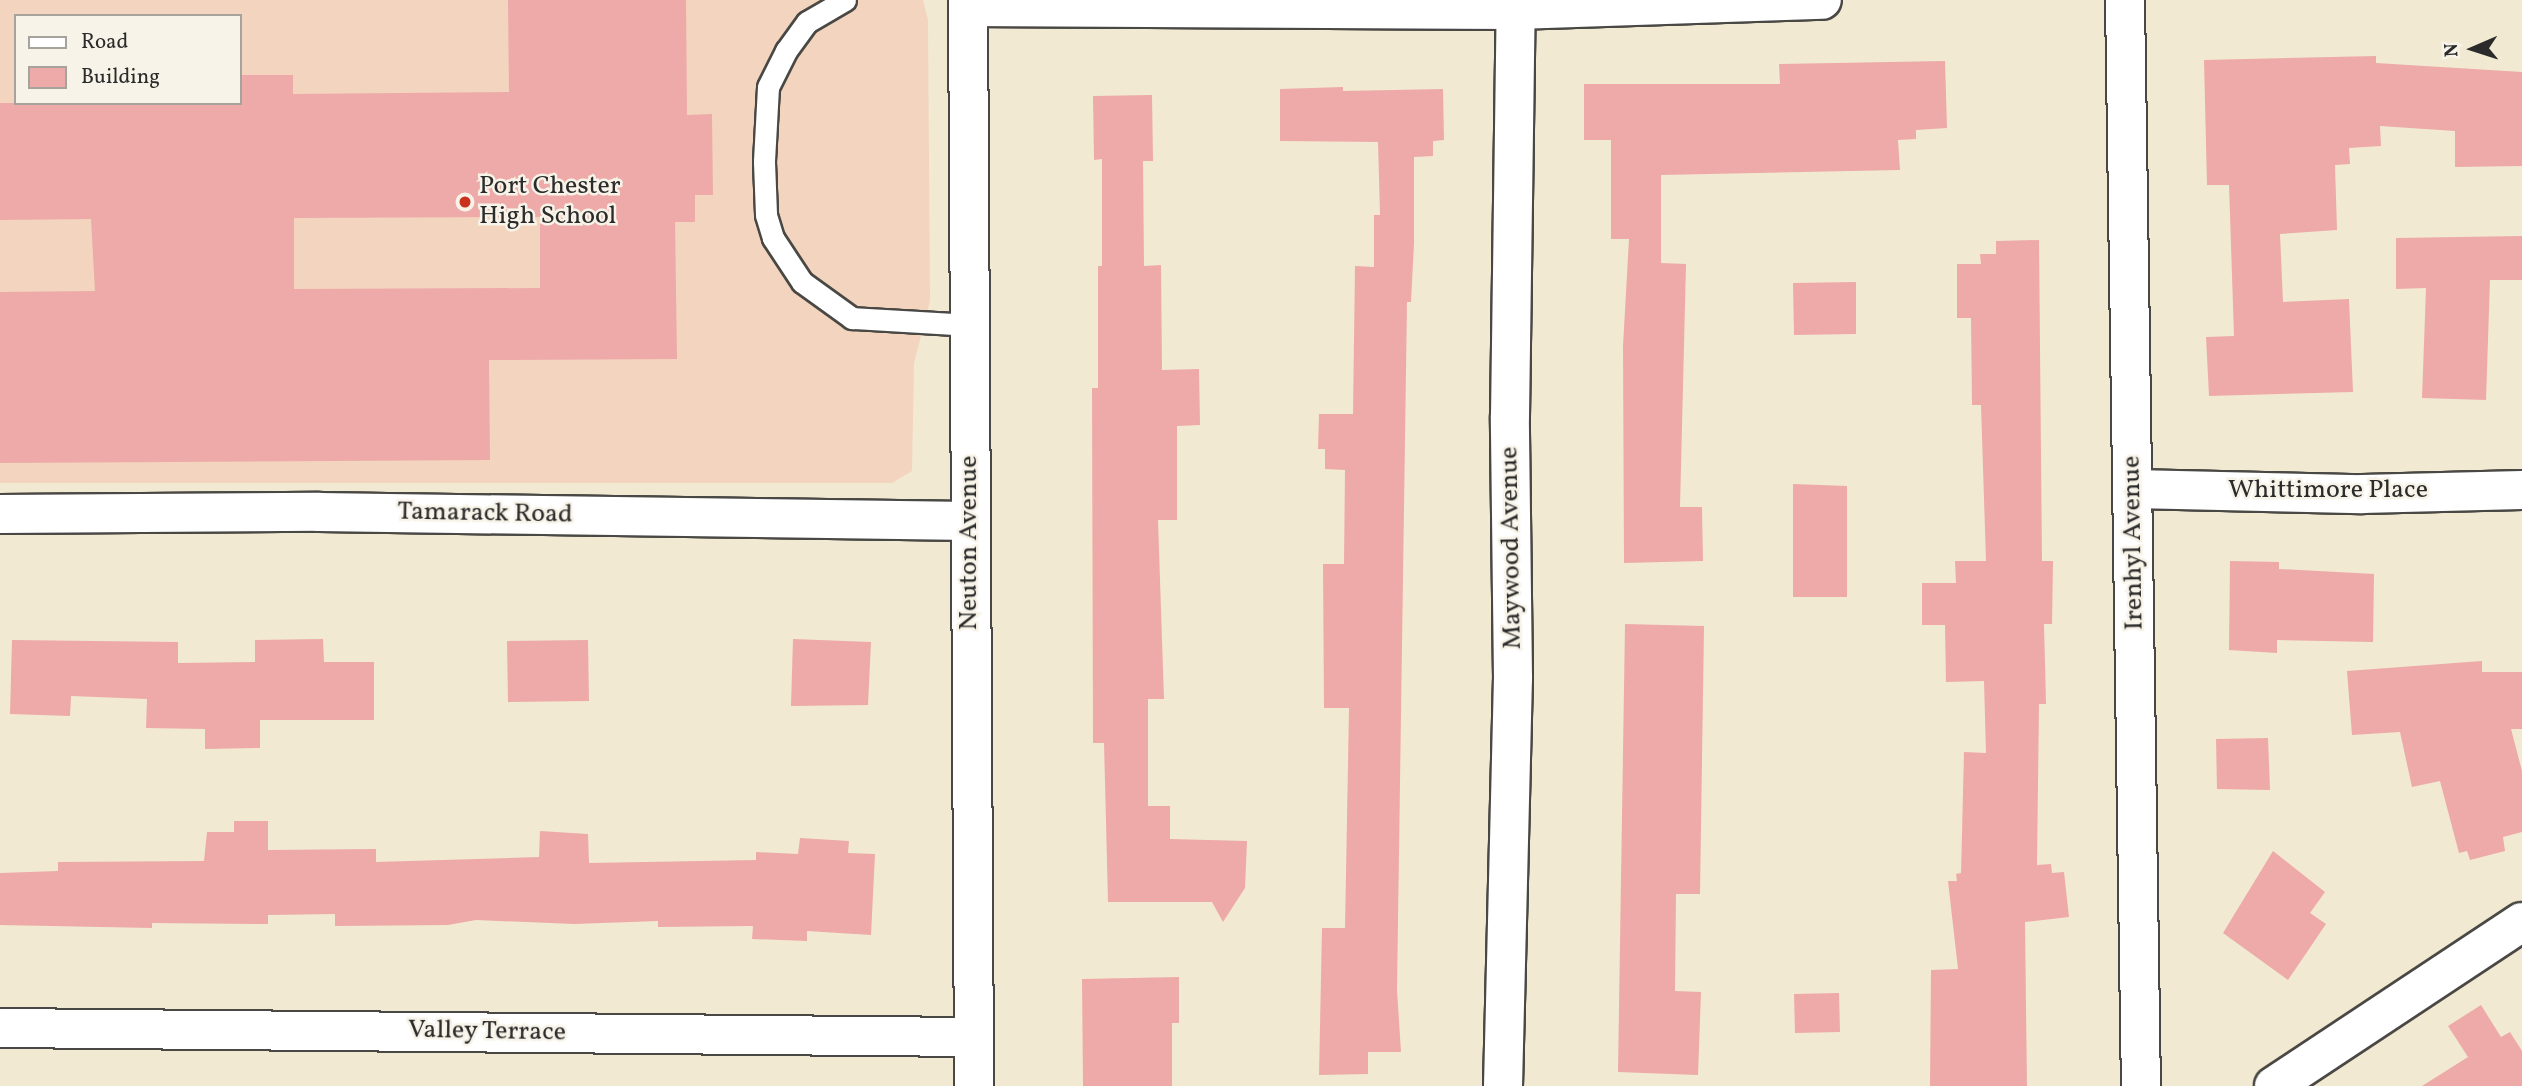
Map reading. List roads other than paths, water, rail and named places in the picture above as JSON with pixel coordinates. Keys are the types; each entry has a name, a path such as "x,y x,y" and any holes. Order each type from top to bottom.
{"street":[{"path":"968,3 1516,10 1822,0"},
{"name":"Irenhyl Avenue","path":"2125,0 2141,1086"},
{"name":"Neuton Avenue","path":"968,3 974,1086"},
{"name":"Maywood Avenue","path":"1503,1086 1513,678 1510,416 1516,10"},
{"name":"Whittimore Place","path":"2134,489 2362,494 2522,490"},
{"name":"Tamarack Road","path":"0,514 319,512 970,520"},
{"path":"2274,1086 2522,922"},
{"name":"Valley Terrace","path":"0,1028 974,1037"}],"lane":[{"path":"845,0 807,22 786,51 768,87 764,162 766,215 773,238 802,282 852,318 969,326"}],"place":[{"name":"Port Chester High School","path":"465,202"}]}
